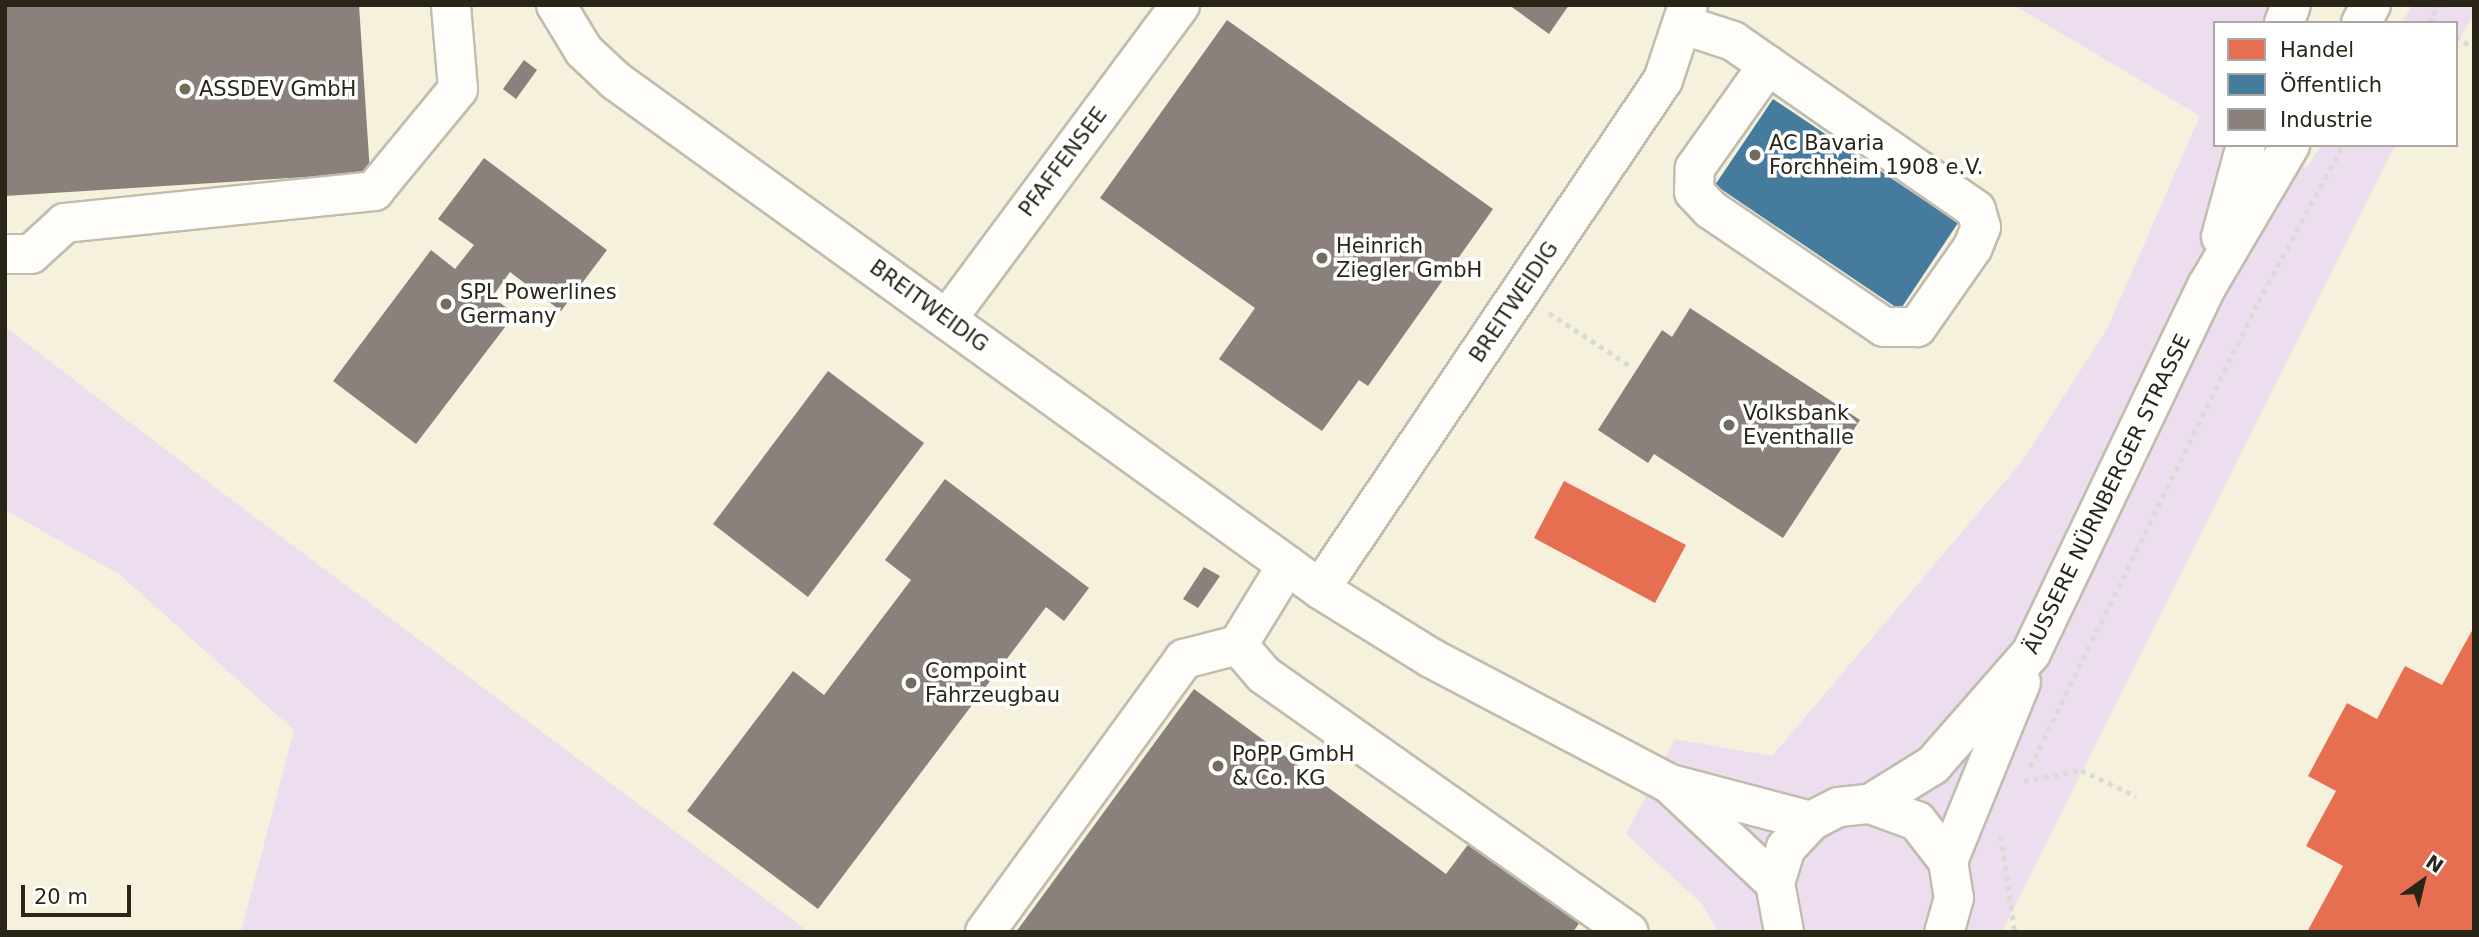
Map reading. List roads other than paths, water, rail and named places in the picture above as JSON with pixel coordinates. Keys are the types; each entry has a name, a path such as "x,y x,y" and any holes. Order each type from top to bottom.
{"street":[{"path":"5,254 31,254 65,223 374,191 458,89 451,5"},
{"name":"BREITWEIDIG","path":"556,5 584,51 617,81 1320,589 1431,658 1670,784 1811,821"},
{"name":"PFAFFENSEE","path":"947,319 1180,5"},
{"path":"2362,21 2371,5"},
{"path":"1686,15 1768,65 1976,210 1981,227 1973,247 1917,327 1884,327 1711,210 1694,192 1695,169 1768,65"},
{"name":"BREITWEIDIG","path":"1320,589 1663,79 1686,15"},
{"name":"ÄUSSERE NÜRNBERGER STRASSE","path":"2207,286 2245,147"},
{"name":"ÄUSSERE NÜRNBERGER STRASSE","path":"1870,804 1933,765 2031,653 2207,286 2289,147"},
{"path":"985,932 1184,659 1238,645 1287,565"},
{"path":"1238,645 1264,675 1629,932"},
{"path":"1951,927 1948,860 2031,653"},
{"name":"BREITWEIDIG","path":"1670,784 1775,883"},
{"path":"1784,932 1775,883 1786,848 1811,821 1839,807 1870,804 1917,821 1948,860"}],"place":[{"name":"ASSDEV GmbH","path":"185,89"},
{"name":"AC Bavaria Forchheim 1908 e.V.","path":"1755,155"},
{"name":"Heinrich Ziegler GmbH","path":"1322,258"},
{"name":"SPL Powerlines Germany","path":"446,304"},
{"name":"Volksbank Eventhalle","path":"1729,425"},
{"name":"Compoint Fahrzeugbau","path":"911,683"},
{"name":"PoPP GmbH & Co. KG","path":"1218,766"}]}
